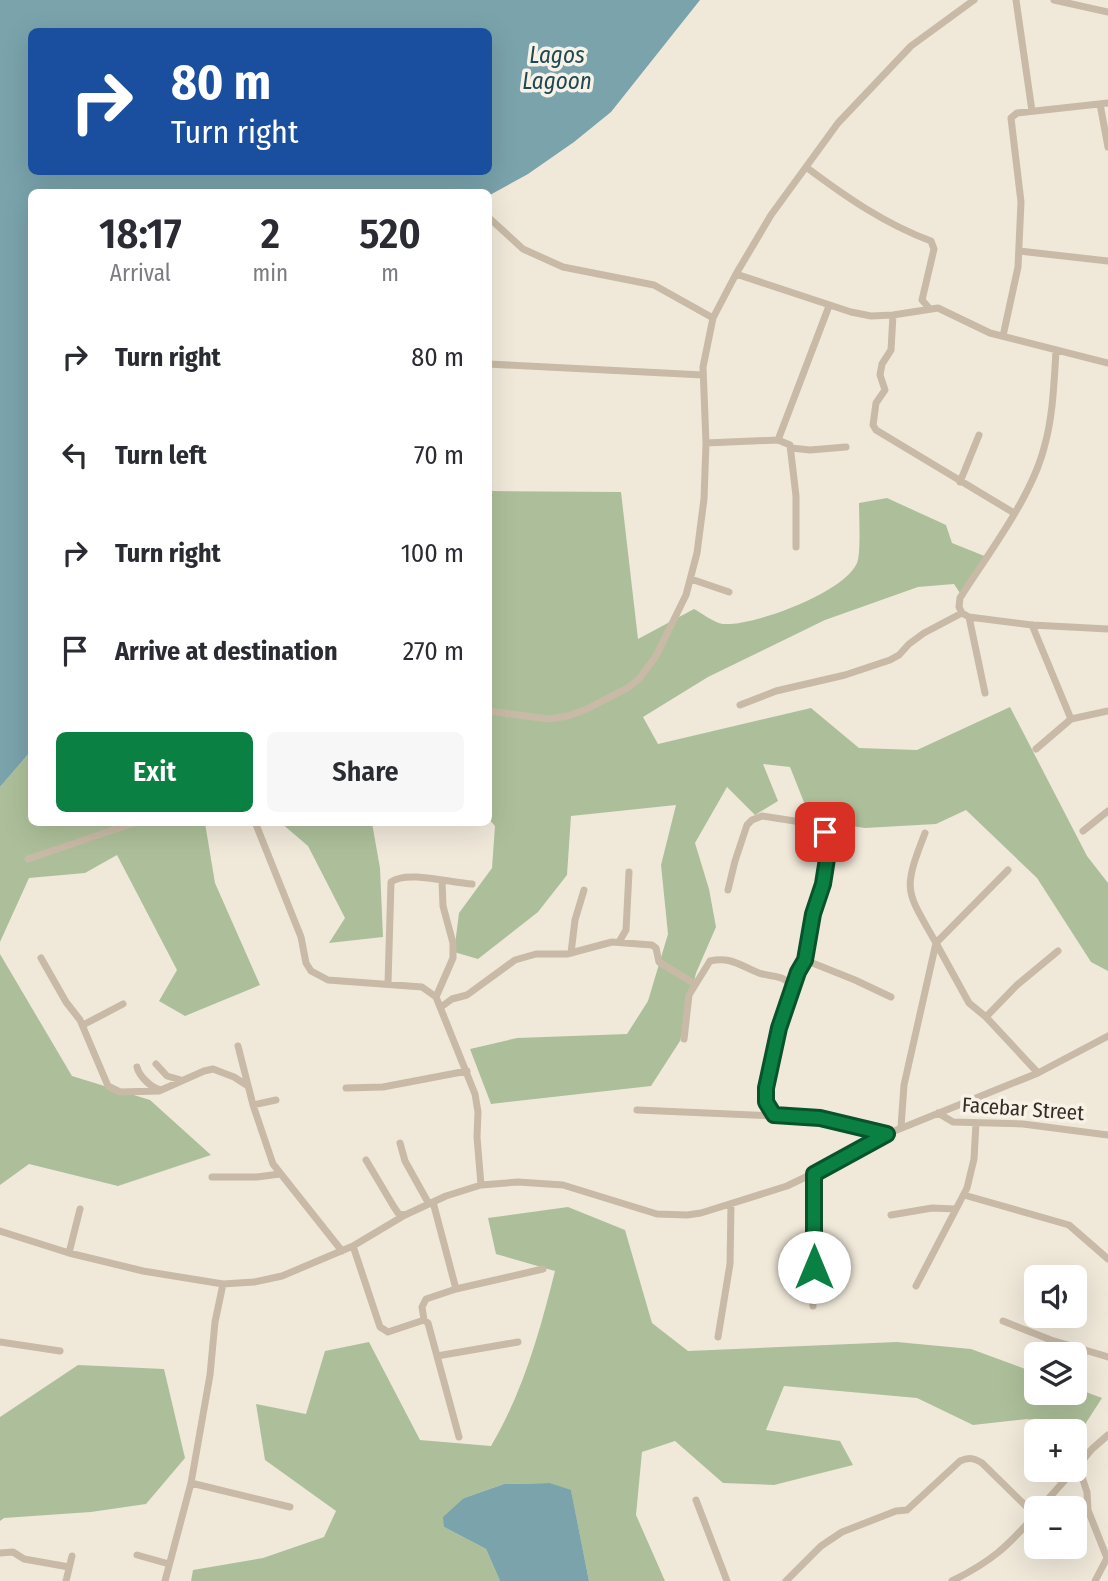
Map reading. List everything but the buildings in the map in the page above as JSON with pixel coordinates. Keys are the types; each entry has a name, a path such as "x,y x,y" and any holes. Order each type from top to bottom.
{"street":[{"path":"492,712 549,719 568,716 629,687 639,679 656,656 691,579 704,499 706,443 703,367 713,318 771,215 838,122 911,46 974,0"},
{"path":"1016,0 1032,111"},
{"path":"1054,0 1108,12"},
{"path":"1003,336 1019,251 1021,202 1011,122 1015,114 1104,104 1108,147"},
{"path":"806,167 849,200 892,225 931,241 934,248 922,300 929,308"},
{"path":"492,221 523,249 563,267 654,285 713,318"},
{"path":"1019,251 1108,261"},
{"path":"736,274 829,306 871,316 938,308 990,334 1108,363"},
{"path":"778,440 829,306"},
{"path":"893,315 891,350 881,364 880,375 885,390 876,403 873,425 876,430 1014,513"},
{"path":"985,693 965,615 959,607 960,598 1014,513 1044,449 1054,387 1056,351"},
{"path":"492,364 703,375"},
{"path":"960,482 979,435"},
{"path":"706,443 778,440 791,448 810,450 846,447"},
{"path":"791,448 796,496 796,547"},
{"path":"691,579 729,592"},
{"path":"740,705 776,691 845,675 890,660 924,633 965,615 1032,625 1108,629"},
{"path":"1032,625 1071,719"},
{"path":"1036,748 1071,719 1108,711"},
{"path":"1083,831 1108,811"},
{"path":"728,890 735,860 747,825 752,820 762,816 801,821 825,832 829,841 827,864 813,914 805,960 800,967 779,1028 766,1088 766,1102 774,1115"},
{"path":"28,859 125,826"},
{"path":"257,826 302,937 306,963 311,971 328,980 422,987 436,997 467,1072 478,1112 481,1185"},
{"path":"925,833 912,865 909,890 911,900 969,1003 986,1017 1038,1073"},
{"path":"901,1127 904,1085 936,943 1008,870"},
{"path":"619,942 626,930 629,872"},
{"path":"388,983 391,882 404,876 472,884"},
{"path":"436,997 453,958 453,943 443,906 442,881"},
{"path":"571,953 575,920 584,890"},
{"path":"441,1007 452,999 467,995 515,960 536,954 571,953 619,942 652,945 656,948 659,962 695,984"},
{"path":"986,1017 1017,985 1058,951"},
{"path":"41,958 83,1026 108,1086 120,1092 162,1090 213,1069 248,1086"},
{"path":"684,1039 688,1000 710,961 727,959 759,973 773,974 785,979 793,989"},
{"path":"805,960 855,979 891,997"},
{"path":"83,1026 123,1004"},
{"path":"0,1231 69,1253 143,1271 223,1284 254,1282 282,1276 353,1246 431,1203 481,1185 518,1182 563,1185 643,1210 664,1214 702,1213 787,1186 901,1127 1038,1073 1108,1037"},
{"path":"238,1046 253,1105 273,1164 342,1251"},
{"path":"156,1064 167,1076 182,1080"},
{"path":"137,1067 138,1073 156,1089 162,1090"},
{"path":"346,1088 383,1087 467,1072"},
{"path":"253,1105 276,1100"},
{"path":"638,1111 820,1118 887,1134"},
{"name":"Facebar Street","path":"938,1113 951,1121 1034,1125 1108,1135"},
{"path":"916,1286 964,1195 974,1159 976,1123"},
{"path":"400,1143 405,1161 431,1203 456,1289"},
{"path":"366,1160 394,1208 405,1215"},
{"path":"212,1177 280,1174"},
{"path":"813,1306 811,1283 814,1267 814,1174"},
{"path":"964,1195 1069,1225 1108,1259"},
{"path":"718,1337 730,1264 731,1205"},
{"path":"891,1215 932,1208 955,1209"},
{"path":"69,1253 80,1209"},
{"path":"353,1246 380,1327 388,1332 424,1320"},
{"path":"460,1437 422,1307 426,1299 456,1289 543,1269"},
{"path":"165,1581 191,1483 223,1284"},
{"path":"1003,1321 1108,1357"},
{"path":"0,1342 60,1351"},
{"path":"438,1356 518,1342"},
{"path":"1087,1456 1108,1435"},
{"path":"786,1581 821,1546 842,1532 896,1511 907,1510 966,1458 974,1458 982,1463 1024,1504"},
{"path":"1051,1496 1063,1482"},
{"path":"1082,1482 1087,1492 1088,1510 1108,1558 1095,1581"},
{"path":"191,1483 290,1507"},
{"path":"696,1500 727,1581"},
{"path":"952,1581 1003,1550 1024,1527"},
{"path":"0,1553 13,1552 24,1559 69,1567"},
{"path":"137,1555 169,1564"},
{"path":"66,1581 72,1556"}],"green space":[{"path":"492,491 621,492 638,639 694,609 719,623 737,623 797,606 817,596 849,574 857,563 859,503 887,498 946,525 952,543 987,557 962,596 954,584 918,587 825,620 708,677 643,717 658,744 811,708 859,748 917,750 1010,707 1087,856 1108,883 1108,971 1091,962 1037,878 966,810 936,824 865,828 811,820 790,767 763,764 778,801 755,815 727,787 695,843 709,889 716,927 696,973 680,1041 651,1086 491,1104 470,1049 517,1038 627,1034 648,1001 668,934 661,865 676,805 571,816 567,875 538,912 478,959 454,952 459,913 492,868 495,826 492,823"},
{"path":"28,754 28,826 206,826 215,883 260,985 185,1016 159,1001 177,970 117,855 85,873 29,878 0,942 0,787"},
{"path":"285,826 373,826 380,868 383,937 329,943 345,918 308,846"},
{"path":"0,954 72,1076 150,1100 211,1155 118,1186 29,1164 0,1185"},
{"path":"568,1207 625,1230 652,1323 688,1351 897,1342 971,1349 1024,1369 1024,1405 1087,1405 1087,1392 1102,1398 1087,1421 1087,1419 1024,1419 973,1425 917,1398 784,1386 766,1430 840,1441 853,1465 774,1485 723,1483 675,1441 642,1452 636,1515 665,1581 589,1581 571,1491 550,1483 504,1484 464,1498 444,1527 486,1549 500,1581 191,1581 193,1570 263,1558 324,1537 336,1511 265,1460 256,1404 306,1414 325,1351 369,1342 420,1440 491,1446 521,1383 537,1338 555,1271 496,1254 488,1218"},
{"path":"78,1365 164,1369 185,1458 146,1504 91,1512 4,1518 0,1521 0,1417"}],"water":[{"name":"Lagos Lagoon","path":"0,0 700,0 611,112 528,174 492,194 492,189 28,189 28,754 0,787"},
{"path":"550,1483 571,1490 589,1581 500,1581 486,1549 444,1527 443,1517 464,1498 504,1484"}],"route":[{"path":"814,1267 814,1174 887,1134 876,1129 820,1118 774,1115 765,1098 779,1028 798,972 805,960 813,914 823,884 829,846 825,832"}]}
